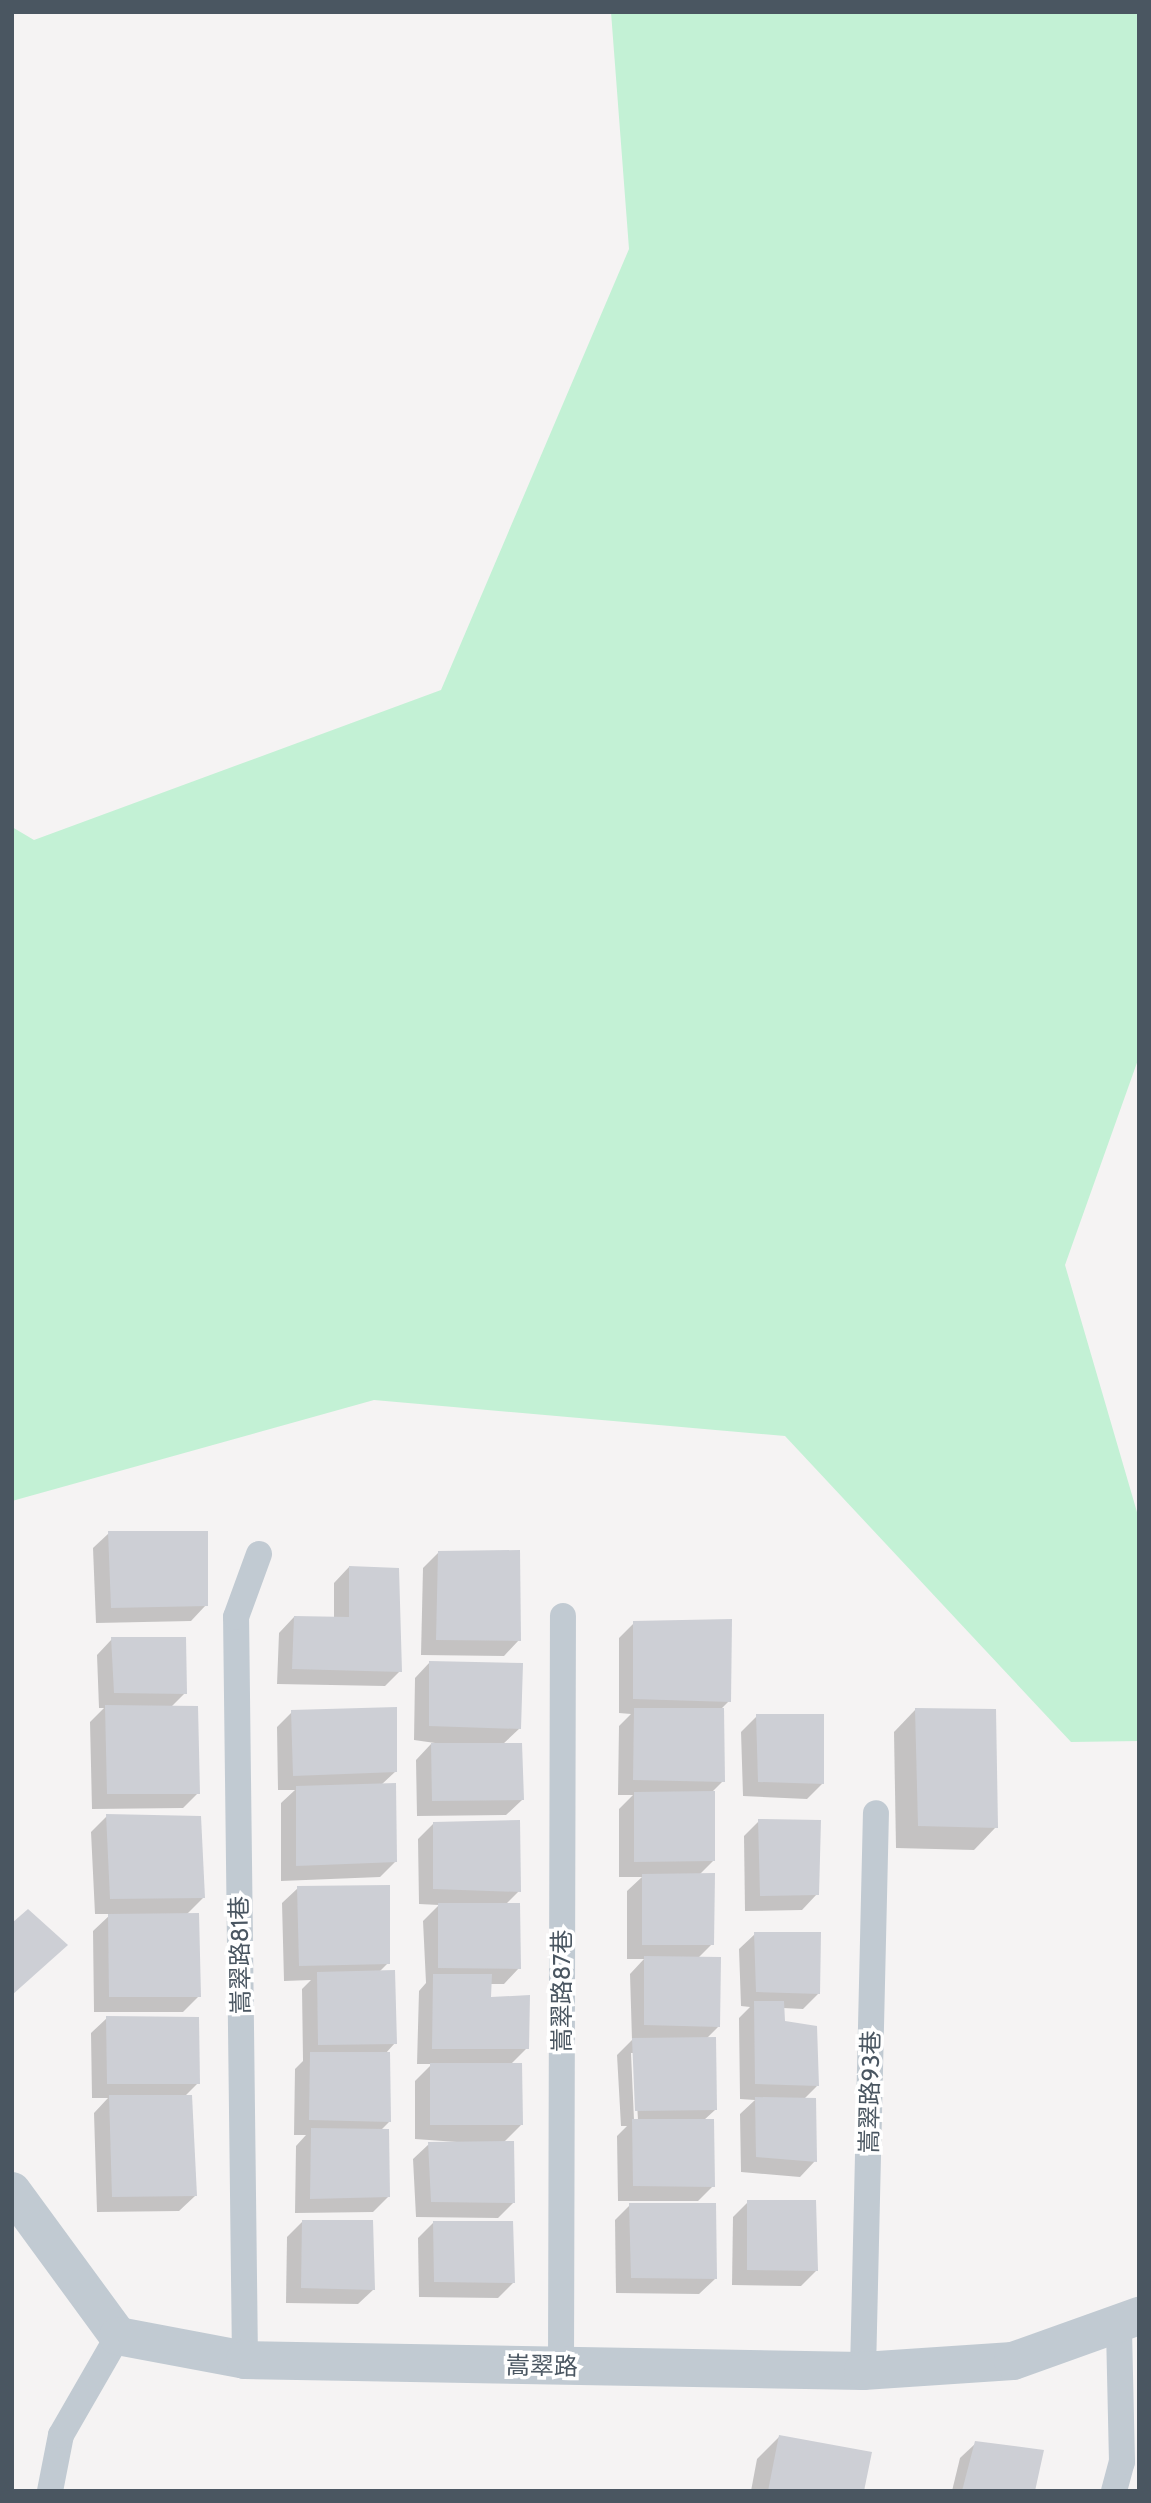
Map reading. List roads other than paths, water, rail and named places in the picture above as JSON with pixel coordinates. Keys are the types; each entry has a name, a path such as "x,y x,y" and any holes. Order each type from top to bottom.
{"street":[{"path":"12,2190 118,2336"},
{"name":"嵩翠路","path":"118,2336 245,2360 863,2371 1013,2361 1129,2321"}],"lane":[{"name":"嵩翠路81巷","path":"245,2360 236,1617 259,1554"},
{"name":"嵩翠路87巷","path":"561,2366 563,1616"},
{"name":"嵩翠路93巷","path":"863,2371 876,1813"},
{"path":"1114,2491 1122,2462 1129,2321"},
{"path":"50,2491 61,2435 118,2336"}]}
